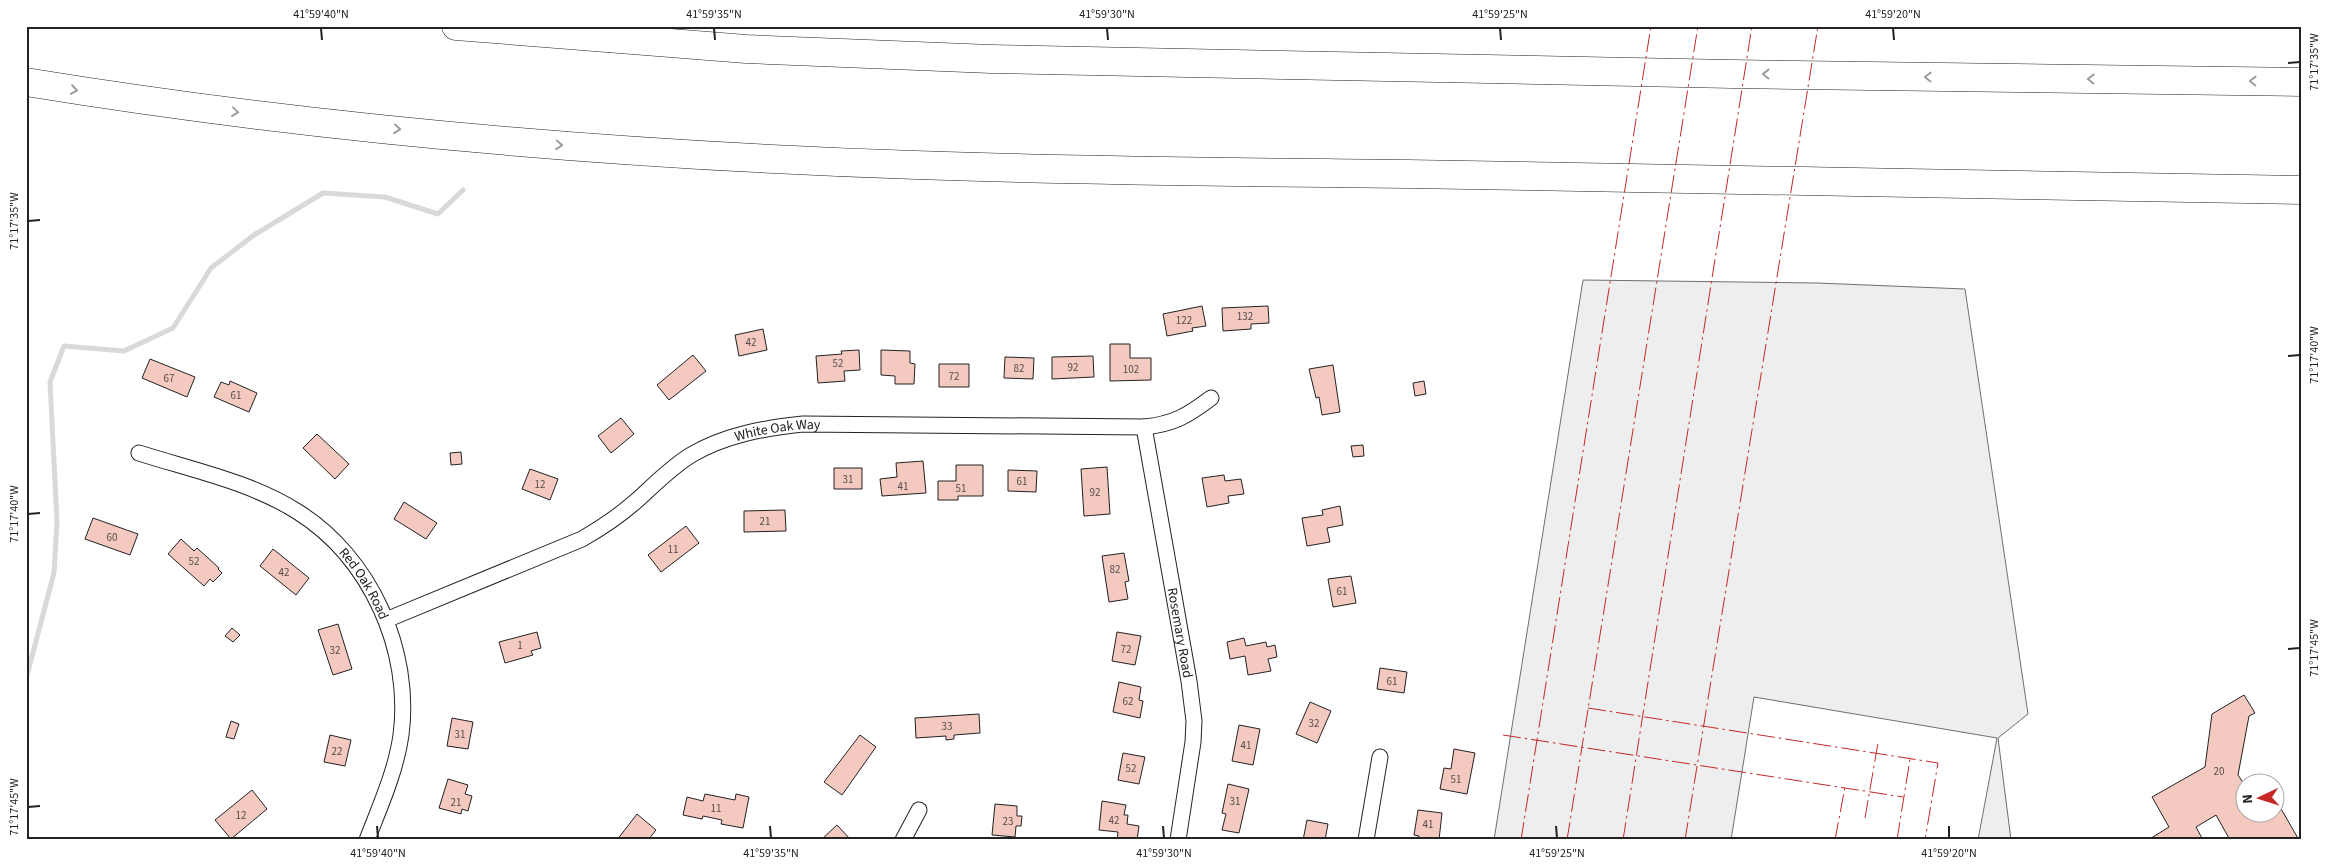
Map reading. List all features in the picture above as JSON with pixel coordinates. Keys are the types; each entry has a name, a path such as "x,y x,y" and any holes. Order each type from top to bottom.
{"highway":[{"path":"456,26 746,49 974,59 1723,74 2302,82"},
{"path":"26,82 235,112 462,136 788,160 1026,169 2302,190"}],"street":[{"name":"White Oak Way","path":"386,620 582,539 606,525 691,455 722,440 749,432 804,424 1144,427 1167,424 1178,420 1189,415 1211,398"},
{"name":"Rosemary Road","path":"1144,427 1189,681 1194,721 1192,752 1178,840"},
{"name":"Red Oak Road","path":"139,453 247,488 299,512 319,528 356,567 369,586 386,620 398,660 401,678 401,736 388,785 368,840"},
{"path":"1366,840 1380,757"},
{"path":"903,840 919,810"}],"shaded area":[{"path":"1583,280 1817,283 1965,289 2028,714 1998,738 2011,840 1978,840 1997,738 1754,697 1731,840 1494,840"}],"building":[{"path":"1202,306 1206,326 1192,328 1193,331 1167,336 1163,314"},
{"path":"1268,306 1269,323 1251,324 1251,329 1223,331 1222,308"},
{"path":"763,329 767,350 739,356 735,335"},
{"path":"1110,344 1130,344 1130,358 1151,358 1151,380 1110,381"},
{"path":"859,350 860,370 844,371 845,381 818,383 816,356 842,354 841,351"},
{"path":"881,350 910,351 910,363 915,364 914,384 895,384 895,376 881,375"},
{"path":"693,355 706,371 669,400 657,385"},
{"path":"1093,356 1094,377 1052,379 1052,357"},
{"path":"1005,357 1034,358 1033,379 1004,378"},
{"path":"150,359 195,377 187,397 142,378"},
{"path":"939,364 969,364 969,387 939,387"},
{"path":"1333,365 1340,412 1322,415 1319,397 1316,398 1309,369"},
{"path":"230,381 257,393 249,412 214,397 221,382 229,385"},
{"path":"1424,381 1426,394 1415,396 1413,383"},
{"path":"621,418 634,434 611,453 598,436"},
{"path":"317,434 349,464 335,479 303,448"},
{"path":"1363,445 1364,456 1353,457 1351,446"},
{"path":"461,452 462,464 451,465 450,453"},
{"path":"923,461 926,493 882,496 880,479 897,477 896,463"},
{"path":"956,465 983,465 983,496 958,496 958,500 938,500 938,481 956,481"},
{"path":"1107,467 1110,514 1084,516 1081,469"},
{"path":"834,468 862,468 862,489 834,489"},
{"path":"530,469 558,479 550,500 522,489"},
{"path":"1008,470 1037,471 1036,492 1008,491"},
{"path":"1224,475 1225,481 1241,479 1244,494 1228,496 1229,503 1207,507 1202,478"},
{"path":"404,502 437,523 426,539 394,519"},
{"path":"1340,506 1343,525 1327,528 1330,542 1307,546 1302,518 1323,515 1322,510"},
{"path":"785,510 786,531 744,532 744,511"},
{"path":"93,518 138,534 130,555 85,539"},
{"path":"686,526 699,543 661,572 648,555"},
{"path":"181,539 194,551 197,548 219,568 222,573 213,582 210,579 204,586 168,554"},
{"path":"273,549 309,578 296,595 260,566"},
{"path":"1124,553 1129,581 1125,582 1128,599 1109,602 1102,556"},
{"path":"1351,576 1356,603 1333,607 1328,579"},
{"path":"338,624 352,669 333,675 318,630"},
{"path":"232,628 240,635 233,642 225,636"},
{"path":"537,632 541,648 531,651 533,655 505,663 499,642"},
{"path":"1117,632 1141,636 1135,665 1112,661"},
{"path":"1244,638 1246,646 1266,642 1267,647 1275,645 1277,657 1268,659 1271,671 1248,675 1245,656 1230,659 1227,642"},
{"path":"1380,668 1407,672 1404,693 1377,689"},
{"path":"1119,682 1141,687 1139,700 1143,701 1140,718 1113,712"},
{"path":"2244,695 2255,713 2249,716 2238,774 2236,774 2236,824 2286,824 2286,817 2299,840 2230,840 2216,815 2196,827 2203,840 2148,840 2169,827 2152,797 2205,767 2212,714"},
{"path":"1310,702 1331,711 1317,743 1296,734"},
{"path":"979,714 980,733 954,735 954,739 946,740 946,736 916,738 915,718"},
{"path":"452,718 473,722 468,749 447,746"},
{"path":"231,721 239,724 234,739 226,737"},
{"path":"1239,725 1260,729 1253,765 1232,761"},
{"path":"330,735 351,740 345,766 324,762"},
{"path":"860,735 876,747 842,795 824,782"},
{"path":"1454,749 1475,753 1467,794 1440,789 1444,768 1451,769"},
{"path":"1123,753 1145,757 1139,784 1118,780"},
{"path":"448,779 468,785 465,794 472,796 468,811 462,809 461,814 439,808"},
{"path":"1228,784 1249,789 1239,833 1222,830 1226,814 1222,813"},
{"path":"252,790 267,809 231,839 215,820"},
{"path":"705,794 735,800 736,794 749,797 743,828 721,824 722,820 703,816 702,819 683,815 687,797 703,801"},
{"path":"1102,801 1126,805 1124,815 1128,815 1127,824 1139,826 1137,840 1117,840 1118,832 1099,830"},
{"path":"995,804 1017,806 1017,816 1022,816 1021,826 1016,826 1015,837 992,835"},
{"path":"1418,810 1442,813 1439,840 1418,840 1419,836 1414,835"},
{"path":"637,814 656,830 648,840 617,840"},
{"path":"1307,820 1328,824 1325,840 1303,840"},
{"path":"837,825 851,840 821,840"}],"waterway":[{"path":"26,679 54,573 57,522 50,382 64,346 124,351 173,328 211,268 254,235 323,193 385,197 438,214 463,190"}],"power":[{"path":"1521,840 1651,26"},
{"path":"1567,840 1698,26"},
{"path":"1623,840 1752,26"},
{"path":"1685,840 1818,26"},
{"path":"1588,708 1938,763 1925,840"},
{"path":"1503,735 1903,797"},
{"path":"1865,818 1878,743"},
{"path":"1897,840 1910,759"},
{"path":"1835,840 1845,787"}]}
